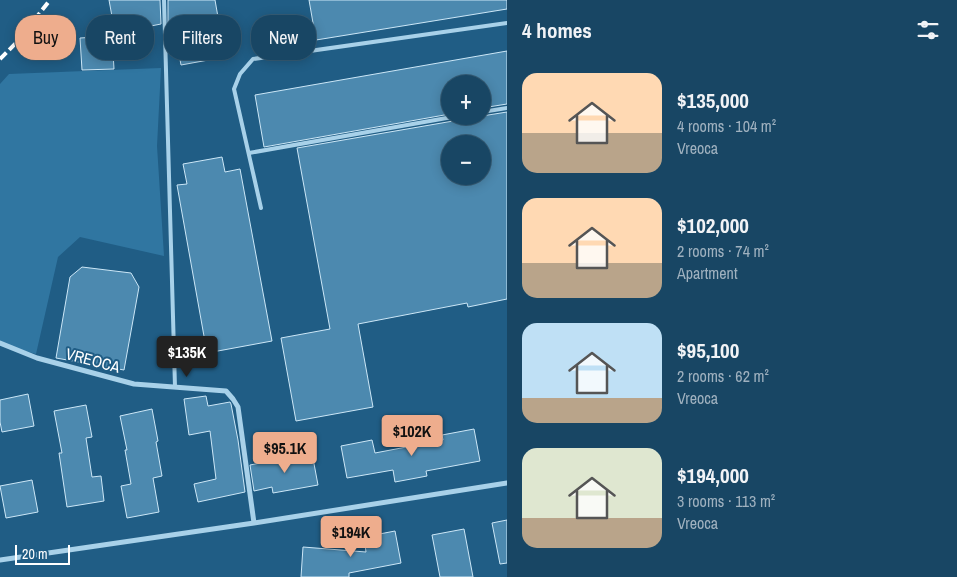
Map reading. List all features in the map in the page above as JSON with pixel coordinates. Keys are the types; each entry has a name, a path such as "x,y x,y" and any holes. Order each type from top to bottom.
{"street":[{"name":"VREOCA","path":"0,343 37,358 134,384 226,391 238,407 254,523"},
{"path":"0,560 254,523 507,483"}],"lane":[{"path":"164,0 174,387"},
{"path":"261,208 234,89 240,74 253,59 507,23"},
{"path":"491,111 507,108"},
{"path":"249,153 441,119"}],"shaded area":[{"path":"161,68 157,146 164,256 80,237 58,257 36,354 0,344 0,84 9,74"}],"building":[{"path":"109,0 160,0 161,24 154,25 154,15 112,15"},
{"path":"168,0 215,0 218,15 168,15"},
{"path":"309,0 507,0 507,9 316,40 316,15 312,15"},
{"path":"80,38 86,38 86,60 113,60 114,69 82,70"},
{"path":"507,51 507,104 491,107 491,75 441,75 441,116 264,147 255,95"},
{"path":"180,60 208,60 181,65"},
{"path":"507,112 507,299 468,307 467,303 358,324 373,407 296,421 281,338 330,329 297,148 441,123 441,125 491,125 491,115"},
{"path":"222,157 225,172 240,169 272,341 207,353 177,185 187,184 183,164"},
{"path":"82,267 131,273 139,287 124,370 56,358 70,277"},
{"path":"28,394 34,426 2,432 0,400"},
{"path":"206,396 208,406 230,402 231,404 245,492 198,502 194,484 216,479 210,431 189,435 184,399"},
{"path":"86,405 92,437 86,438 92,477 101,476 104,501 67,507 59,453 62,453 54,411"},
{"path":"152,409 162,476 153,478 159,512 127,518 121,486 131,484 120,416"},
{"path":"474,429 480,461 426,471 427,476 395,482 393,470 347,478 341,446 372,440 375,453 443,440 442,435"},
{"path":"312,453 318,485 273,493 272,487 254,491 250,465"},
{"path":"32,480 38,512 6,518 0,486"},
{"path":"507,520 507,563 500,564 492,523"},
{"path":"464,529 473,577 440,577 432,535"},
{"path":"395,531 401,563 349,573 349,577 301,577 303,547 366,552 364,537"}],"railway":[{"path":"0,59 17,42 50,0"}]}
